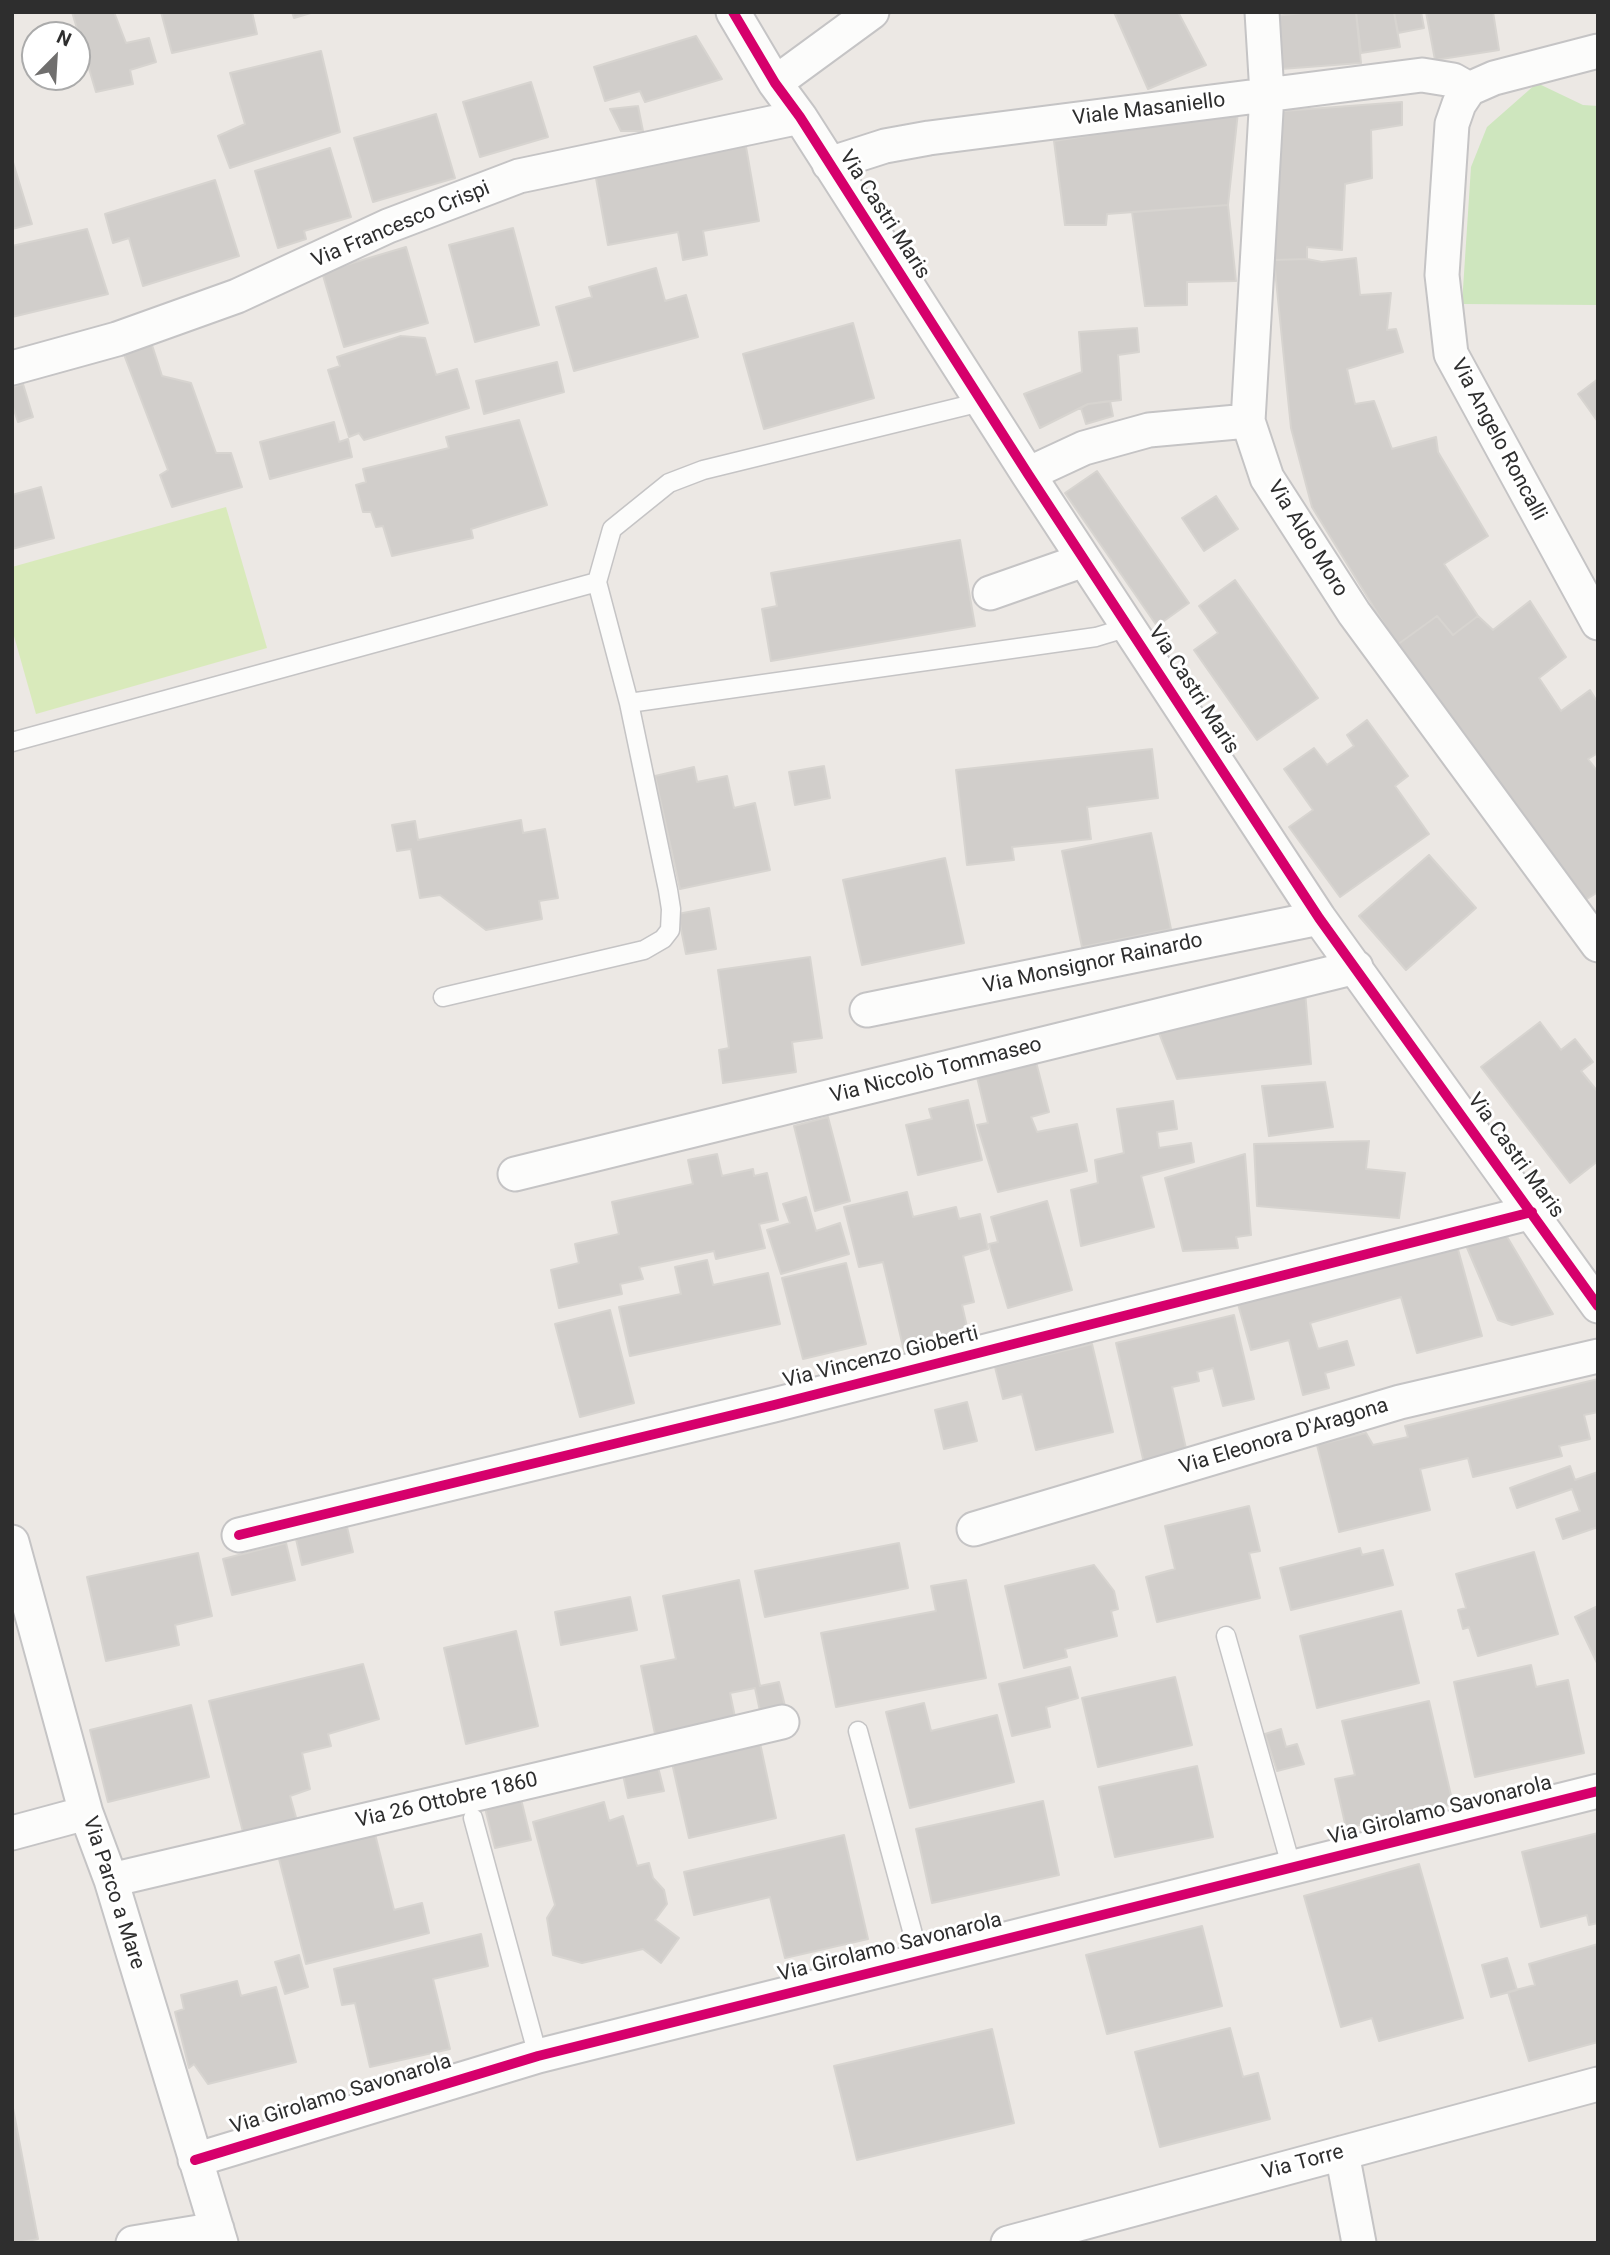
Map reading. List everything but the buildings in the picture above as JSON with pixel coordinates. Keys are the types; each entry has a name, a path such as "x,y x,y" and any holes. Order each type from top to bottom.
{"street":[{"name":"Via Castri Maris","path":"733,12 775,83 800,117 981,402 1319,918 1598,1306"},
{"path":"775,83 872,12"},
{"name":"Via Aldo Moro","path":"1262,12 1267,94 1248,421 1267,478 1354,614 1598,945"},
{"path":"1469,89 1494,78 1598,51"},
{"name":"Viale Masaniello","path":"829,164 885,146 929,138 1422,75 1453,80 1469,89"},
{"name":"Via Angelo Roncalli","path":"1469,89 1459,104 1452,124 1442,275 1451,354 1598,623"},
{"name":"Via Francesco Crispi","path":"12,368 128,335 237,296 388,226 519,176 800,117"},
{"path":"1028,474 1084,448 1149,430 1248,421"},
{"path":"990,593 1084,560"},
{"name":"Via Monsignor Rainardo","path":"867,1010 1319,918"},
{"name":"Via Niccolò Tommaseo","path":"515,1174 1356,967"},
{"name":"Via Vincenzo Gioberti","path":"239,1535 774,1405 1532,1212"},
{"name":"Via Eleonora D'Aragona","path":"974,1529 1400,1402 1598,1356"},
{"name":"Via Parco a Mare","path":"13,1544 86,1813 111,1880 219,2236"},
{"name":"Via 26 Ottobre 1860","path":"111,1880 782,1722"},
{"name":"Via Girolamo Savonarola","path":"195,2160 538,2056 1598,1791"},
{"path":"12,1833 86,1813"},
{"name":"Via Torre","path":"1019,2241 1598,2084"},
{"path":"1342,2153 1359,2243"},
{"path":"133,2243 219,2236"}],"lane":[{"path":"443,998 644,950 663,939 670,930 668,890 629,703 597,582 612,529 668,483 704,470 981,402"},
{"path":"12,742 597,582"},
{"path":"629,703 1082,639 1129,627"},
{"path":"1226,1636 1292,1869"},
{"name":"Via Girolamo Savonarola","path":"858,1731 920,1961"},
{"path":"473,1818 538,2056"}],"green space":[{"path":"1537,83 1583,105 1598,106 1598,305 1462,304 1471,167 1487,127"},
{"path":"226,507 267,648 36,714 12,629 12,567"}],"cycle path":[{"path":"733,12 775,83 800,117 1028,474 1319,918 1598,1306"},
{"path":"239,1535 774,1405 1532,1212"},
{"path":"195,2160 538,2056 1598,1791"}]}
